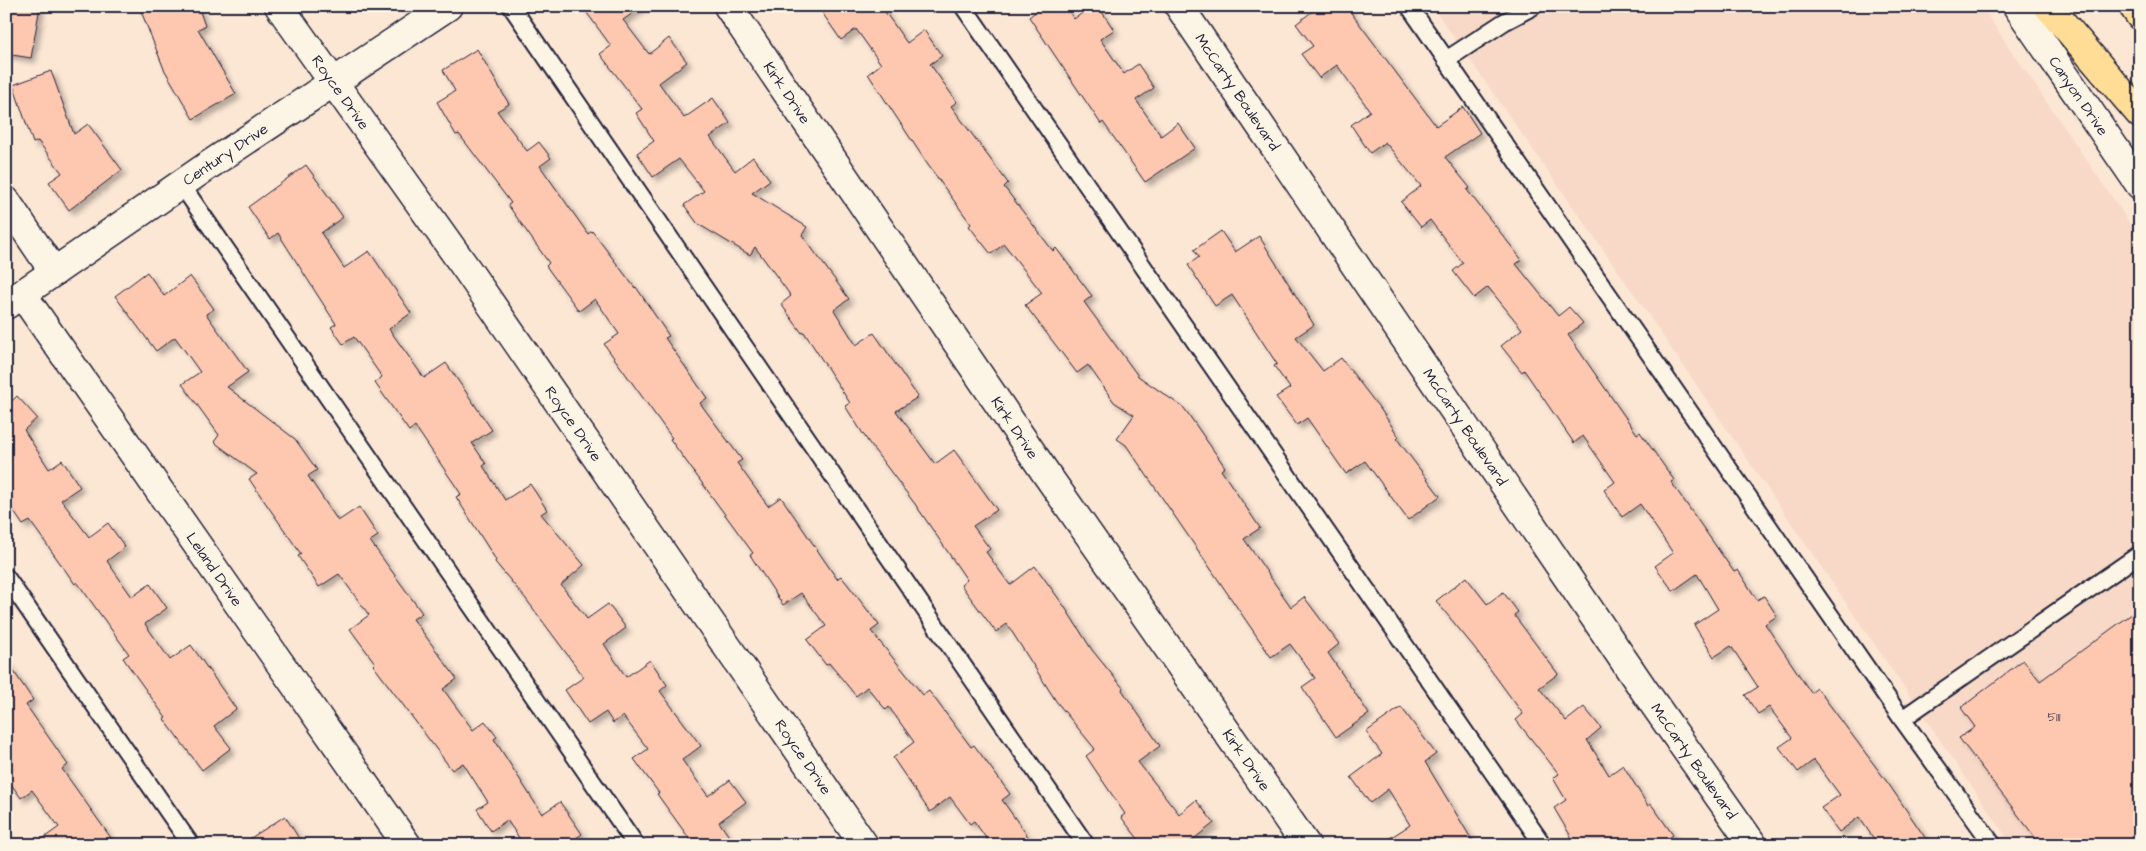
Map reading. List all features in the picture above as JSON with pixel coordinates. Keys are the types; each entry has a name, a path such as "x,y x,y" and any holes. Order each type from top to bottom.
{"highway":[{"path":"2048,6 2140,114"},
{"path":"2133,6 2140,16"}],"street":[{"name":"Royce Drive","path":"280,6 468,271 864,845"},
{"name":"Century Drive","path":"14,300 182,184 448,6"},
{"name":"Kirk Drive","path":"728,6 1042,467 1306,845"},
{"name":"McCarty Boulevard","path":"1179,6 1644,690 1753,845"},
{"name":"Canyon Drive","path":"2017,6 2140,185"},
{"path":"6,201 54,272"},
{"name":"Leland Drive","path":"14,300 407,845"}],"lane":[{"path":"511,6 1086,845"},
{"path":"963,6 1543,845"},
{"path":"1409,6 1902,718 1993,845"},
{"path":"1446,60 1504,22 1534,6"},
{"path":"182,184 636,845"},
{"path":"1902,718 2140,554"},
{"path":"6,577 191,845"}],"shaded area":[{"path":"1432,6 1981,6 2140,238 2140,845 2012,845 1625,281"}],"building":[{"path":"6,6 40,6 31,58 6,54"},
{"path":"139,6 198,6 205,26 198,29 236,94 193,119 164,69"},
{"path":"582,6 643,6 623,20 649,54 669,38 687,62 659,83 684,118 713,98 730,123 710,137 735,171 753,157 770,180 752,193 807,227 802,235 849,299 834,310 856,345 874,333 918,397 896,411 935,464 954,450 997,510 973,526 990,549 986,552 1010,585 1035,566 1064,606 1092,650 1123,688 1122,690 1160,746 1138,762 1179,814 1196,800 1214,823 1186,845 1143,845 1121,817 1125,814 1086,756 1095,749 1056,701 1007,624 996,632 961,585 967,580 915,504 869,443 845,406 850,403 804,332 802,333 781,304 791,296 755,247 750,255 698,224 684,205 704,191 679,159 653,177 637,153 654,141 636,113 642,109 600,54 611,46"},
{"path":"833,6 887,6 883,9 907,43 924,30 942,56 930,64 957,102 951,106 1008,183 1004,187 1053,251 1056,248 1092,296 1084,302 1138,376 1184,408 1225,467 1221,470 1260,528 1244,539 1291,607 1304,597 1339,644 1328,653 1369,714 1336,737 1302,687 1315,678 1290,644 1271,657 1126,445 1117,439 1134,415 1114,402 1088,365 1077,373 1025,305 1042,293 1004,244 991,254 969,226 971,224 928,165 868,74 881,64 856,29 841,40 823,14"},
{"path":"1043,6 1065,6 1074,19 1092,6 1098,6 1114,30 1100,39 1124,74 1138,64 1154,88 1136,100 1161,136 1178,123 1195,148 1145,182 1103,122 1101,124 1029,17"},
{"path":"1319,6 1346,6 1436,126 1463,107 1480,133 1445,157 1470,188 1467,190 1522,260 1516,264 1558,316 1569,307 1583,323 1568,335 1637,434 1640,432 1674,480 1671,482 1734,572 1738,570 1757,600 1764,596 1777,616 1765,624 1811,693 1817,688 1890,786 1930,845 1878,845 1859,817 1839,832 1821,808 1840,795 1814,760 1798,772 1779,747 1792,738 1769,707 1758,714 1745,695 1758,687 1731,646 1714,657 1694,625 1718,609 1697,574 1673,591 1655,566 1673,553 1640,504 1622,517 1604,490 1615,482 1583,436 1574,443 1524,370 1522,372 1501,346 1522,329 1488,287 1474,298 1453,271 1463,263 1430,220 1421,227 1401,202 1421,186 1385,142 1370,153 1351,125 1370,111 1337,65 1319,78 1301,54 1313,46 1296,24"},
{"path":"477,49 509,104 497,111 527,151 539,142 551,158 540,166 588,234 592,231 636,287 669,336 665,338 707,398 700,403 742,460 737,463 768,506 781,497 837,579 841,576 879,625 871,631 923,695 929,691 971,747 974,745 1010,794 1002,800 1034,845 991,845 974,821 970,824 950,797 930,812 893,758 914,742 889,707 886,710 867,687 856,696 829,663 826,665 807,640 826,626 801,593 783,605 750,555 753,553 604,344 619,334 595,299 579,311 546,266 549,263 508,205 511,203 459,134 456,135 437,102 455,91 443,70"},
{"path":"51,71 74,134 88,124 122,170 69,210 49,182 62,173 38,141 33,143 13,85"},
{"path":"306,165 343,217 321,233 344,268 369,251 411,313 389,329 424,378 446,363 492,430 472,443 486,464 483,466 505,500 530,484 547,510 541,514 584,565 561,585 587,619 608,604 626,628 604,644 626,677 650,660 667,685 660,691 701,746 682,760 708,796 730,780 746,802 719,822 735,845 694,845 634,759 648,749 623,716 613,723 606,712 588,724 565,690 584,677 526,599 495,562 496,560 456,497 461,494 415,426 409,431 375,383 382,377 354,337 343,344 331,327 336,324 278,233 270,239 248,207"},
{"path":"1221,231 1235,252 1259,236 1314,325 1296,337 1323,371 1341,358 1381,410 1399,437 1397,439 1440,496 1408,520 1365,461 1346,474 1307,418 1297,425 1276,397 1290,388 1274,366 1277,364 1232,295 1215,306 1188,265 1199,257 1194,250"},
{"path":"147,272 164,296 190,276 214,309 206,314 248,372 227,387 295,439 317,470 308,476 338,521 359,507 378,536 370,541 422,613 413,619 457,679 443,689 473,730 485,721 497,737 494,739 542,814 560,802 582,834 566,845 524,845 507,820 491,831 477,809 488,802 463,763 452,770 373,665 375,663 350,629 369,615 339,574 319,587 298,556 301,554 249,479 257,474 214,442 219,435 182,384 200,372 175,337 156,351 115,296"},
{"path":"17,396 37,418 24,430 49,469 62,460 80,487 61,500 89,537 108,523 125,547 107,561 132,597 150,584 167,608 145,624 170,660 191,645 236,709 214,726 231,748 202,770 164,719 166,718 123,658 129,654 77,582 75,584 30,521 23,525 6,500 6,402 8,405"},
{"path":"1466,577 1487,604 1503,592 1518,612 1514,615 1558,674 1539,688 1566,721 1584,707 1601,728 1587,740 1609,775 1623,765 1648,806 1651,804 1673,835 1660,845 1576,845 1554,808 1566,800 1553,778 1559,774 1516,720 1523,714 1474,647 1436,601"},
{"path":"2140,608 2140,845 2041,845 1959,738 1975,727 1961,708 2023,660 2040,681"},
{"path":"6,660 33,700 26,705 68,765 62,769 116,845 34,845 59,827 32,790 21,798 6,777"},
{"path":"1401,707 1436,754 1425,762 1475,845 1379,845 1410,825 1388,789 1370,803 1351,777 1382,754 1366,732"},
{"path":"285,816 303,845 240,845"}]}
